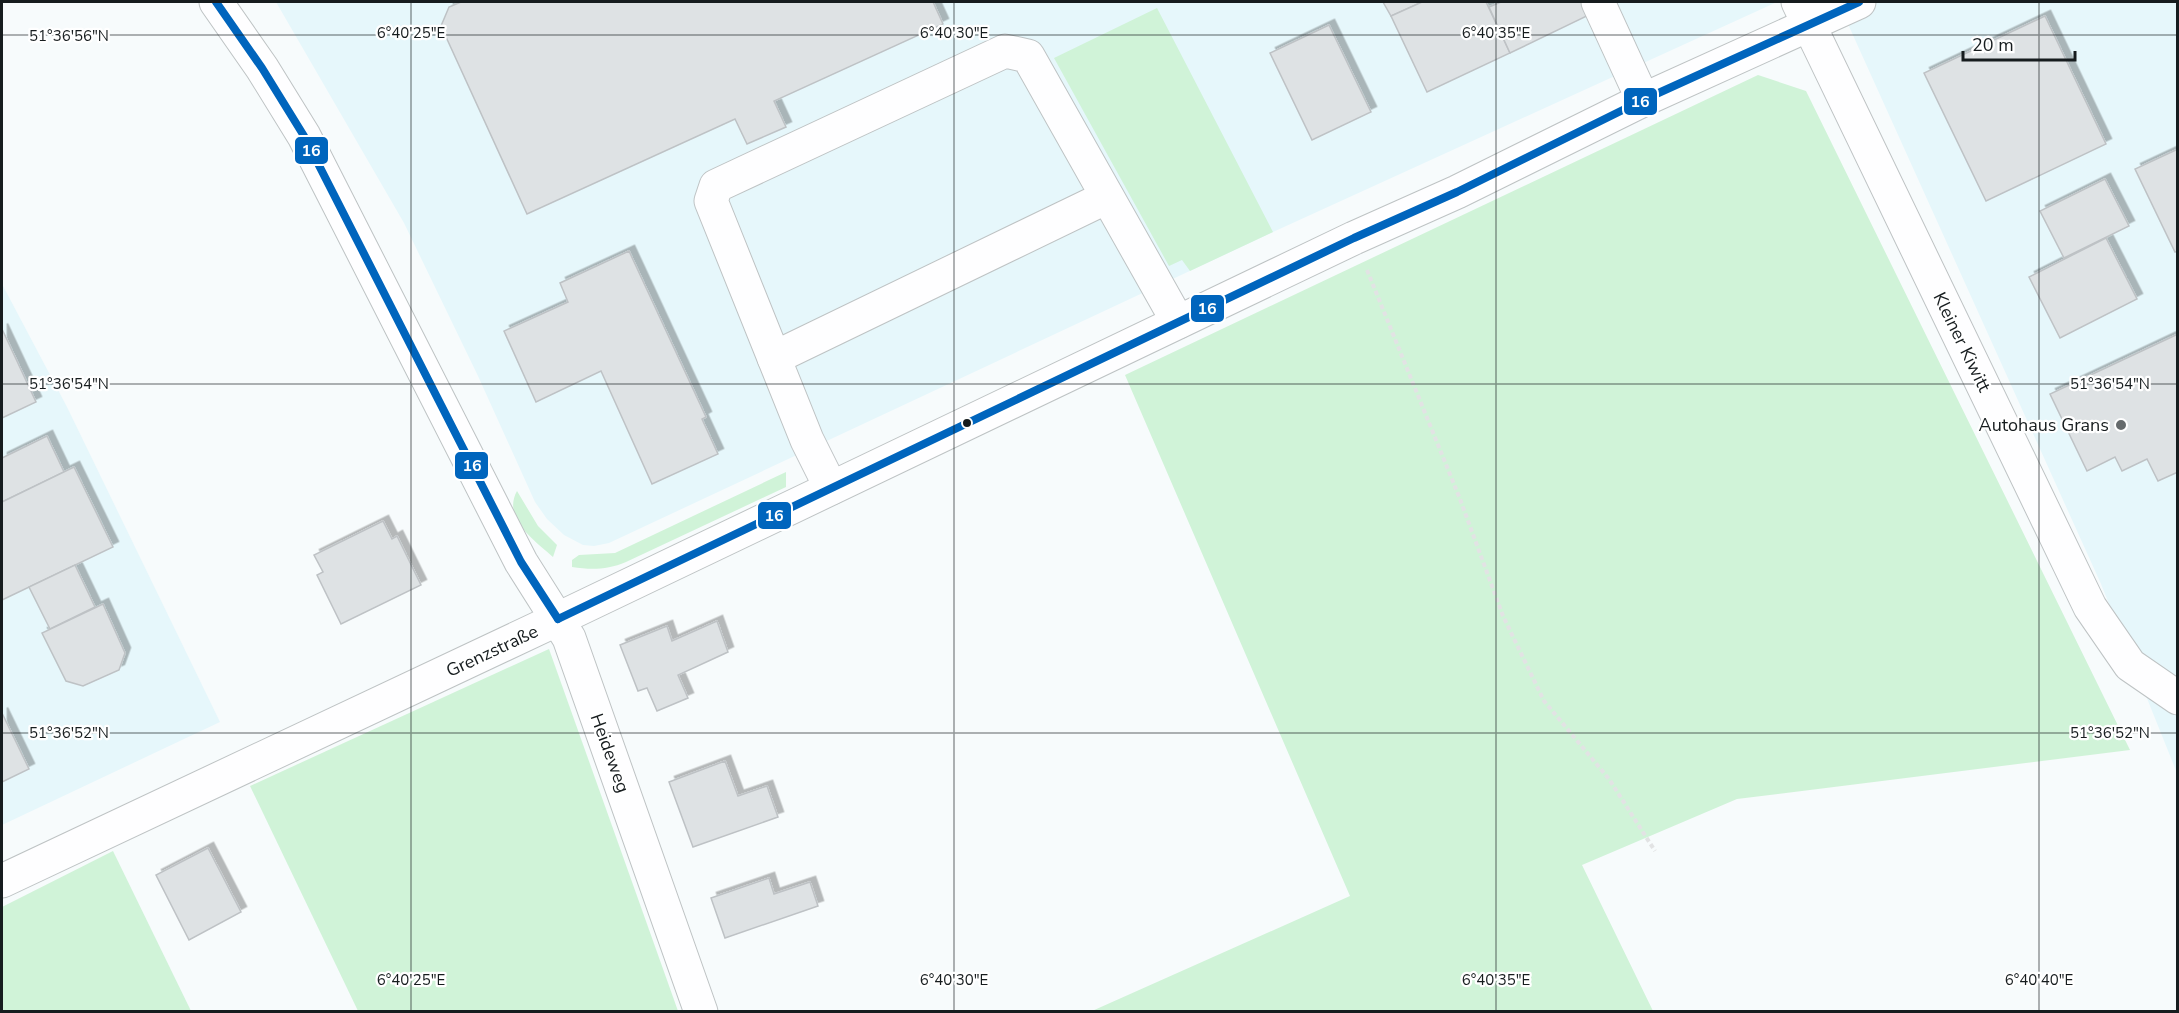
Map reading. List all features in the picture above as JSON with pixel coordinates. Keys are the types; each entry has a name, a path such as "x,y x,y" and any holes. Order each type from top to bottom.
{"street":[{"name":"Heideweg","path":"216,2 304,136 521,562 569,638 701,1011"},
{"path":"1598,2 1643,100"},
{"name":"Grenzstraße","path":"2,881 558,619 1354,238 1456,192 1643,100 1803,14 1859,2"},
{"name":"Kleiner Kiwitt","path":"1803,14 2090,607 2130,665 2178,698"},
{"path":"831,488 807,440 711,201 716,186 1005,51 1028,56 1178,322"},
{"path":"774,358 1107,197"}],"path":[{"path":"1354,238 1460,499 1503,616 1544,701 1608,779 1655,851"}],"shaded area":[{"path":"276,2 1777,2 1273,232 609,543 594,546 583,545 564,535 547,519 535,502 478,376 404,223"},
{"path":"1838,2 2177,2 2177,773 2101,584"},
{"path":"2,284 67,407 220,722 2,825"}],"green space":[{"path":"1157,8 1273,232 1190,271 1182,260 1169,266 1054,58"},
{"path":"1758,75 1806,91 2130,750 1737,799 1582,865 1653,1011 1092,1011 1350,896 1125,375"},
{"path":"786,472 786,487 626,562 599,569 572,567 572,560 579,555 615,553"},
{"path":"517,491 538,526 557,545 553,557 529,536 517,519 513,501"},
{"path":"549,649 678,1011 358,1011 250,786"},
{"path":"113,851 191,1011 2,1011 2,907"}],"building":[{"path":"461,2 933,2 943,24 774,101 786,127 747,144 735,119 527,214 441,26 449,7"},
{"path":"1383,2 1422,2 1391,16"},
{"path":"1422,2 1486,2 1510,53 1427,92 1391,16"},
{"path":"1501,2 1586,2 1591,14 1510,53 1489,7"},
{"path":"2045,16 2106,144 1986,201 1924,73"},
{"path":"1329,25 1371,112 1312,140 1270,53"},
{"path":"2178,149 2178,251 2175,252 2135,169"},
{"path":"2105,179 2129,226 2064,258 2040,211"},
{"path":"2106,238 2137,299 2060,338 2029,277"},
{"path":"629,251 706,417 702,419 718,454 652,484 601,371 536,402 504,331 568,302 560,283"},
{"path":"2,329 36,402 2,418"},
{"name":"Autohaus Grans","path":"2178,334 2178,472 2158,481 2147,459 2122,471 2115,457 2087,471 2050,394"},
{"path":"47,436 64,472 2,502 2,458"},
{"path":"74,467 113,547 2,600 2,502"},
{"path":"383,521 392,539 397,536 421,585 341,624 317,575 323,572 314,555"},
{"path":"75,565 95,607 50,629 29,587"},
{"path":"103,604 125,653 119,670 83,686 66,681 42,633"},
{"path":"717,621 728,652 678,675 688,698 657,711 647,688 638,691 620,645 667,626 672,641"},
{"path":"2,713 29,769 2,782"},
{"path":"725,761 738,796 767,786 778,817 693,847 669,782"},
{"path":"208,848 241,912 189,940 156,875"},
{"path":"769,878 774,894 810,882 818,906 725,938 711,898"}],"transit line":[{"name":"16","path":"216,2 262,68 304,136 521,562 558,619"},
{"name":"16","path":"558,619 1354,238 1457,192 1643,100 1859,2"}],"place":[{"name":"Autohaus Grans","path":"2121,425"}]}
